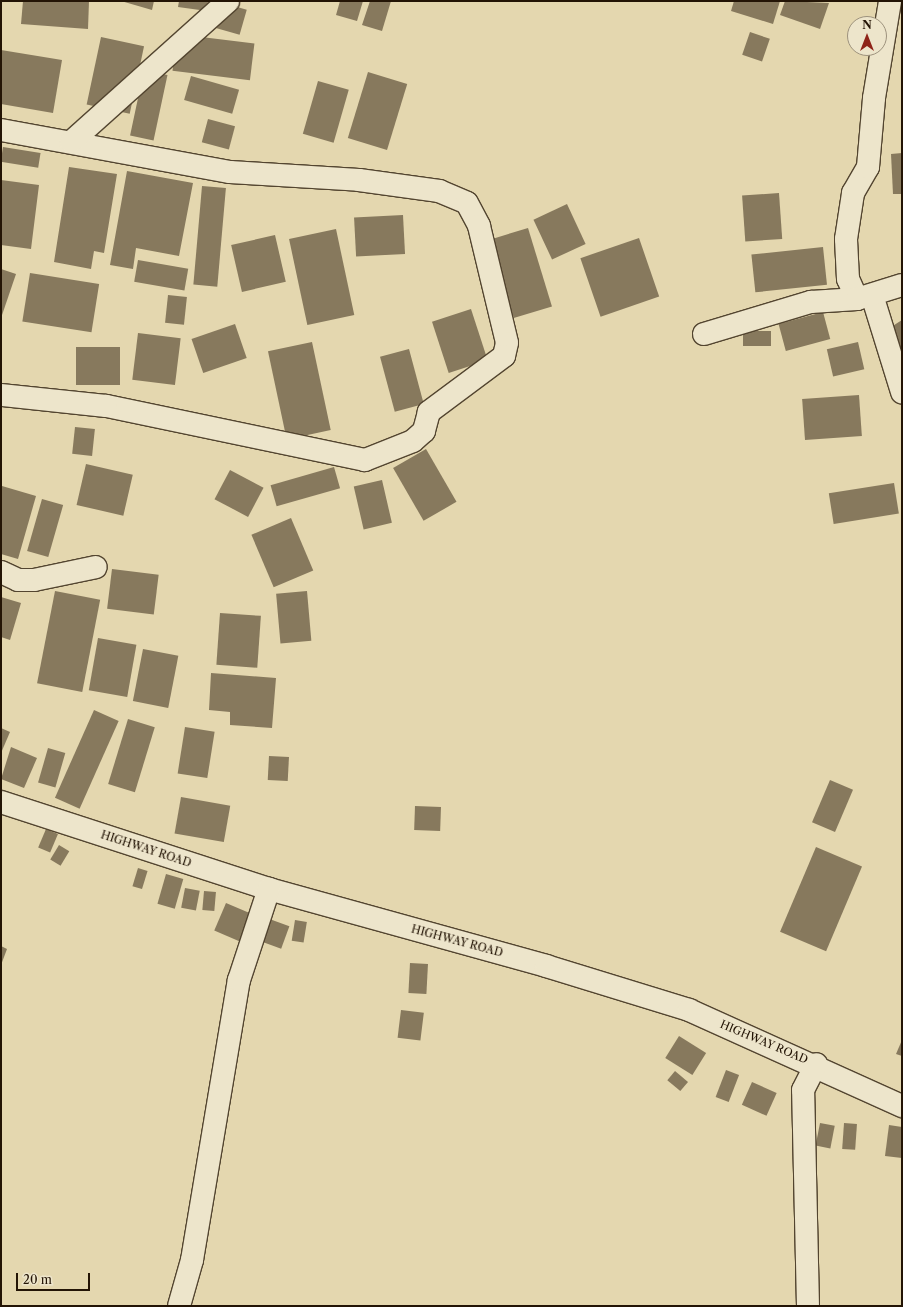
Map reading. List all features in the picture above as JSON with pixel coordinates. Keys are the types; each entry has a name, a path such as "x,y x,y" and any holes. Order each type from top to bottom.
{"street":[{"path":"71,142 228,1"},
{"path":"890,1 874,98 868,167 853,193 846,239 848,279 865,297 902,392"},
{"path":"1,130 230,172 359,180 439,191 467,203 479,226 507,343 504,356 429,412 424,431 413,441 365,460 106,406 1,395"},
{"path":"704,334 812,302 865,297 902,285"},
{"path":"1,572 18,580 34,580 96,566"},
{"name":"HIGHWAY ROAD","path":"1,802 269,889 546,966 689,1010 816,1064 902,1106"},
{"path":"179,1306 192,1260 239,980 269,889"},
{"path":"808,1306 803,1090 816,1064"}],"building":[{"path":"23,1 89,1 88,29 21,24"},
{"path":"121,1 154,1 152,10"},
{"path":"179,1 208,1 207,11 178,7"},
{"path":"216,1 247,10 240,35 209,26"},
{"path":"340,1 363,1 357,21 336,15"},
{"path":"370,1 391,1 382,31 362,25"},
{"path":"734,1 780,1 773,24 731,11"},
{"path":"785,1 829,3 820,29 780,15"},
{"path":"750,32 770,39 762,62 742,55"},
{"path":"177,34 254,44 250,80 172,71"},
{"path":"101,37 144,46 130,114 87,104"},
{"path":"1,50 62,60 53,113 1,104"},
{"path":"144,70 167,75 154,141 130,136"},
{"path":"368,72 407,84 387,150 348,138"},
{"path":"191,76 239,90 232,114 184,100"},
{"path":"318,81 349,90 334,143 303,134"},
{"path":"208,119 235,126 229,149 202,142"},
{"path":"3,147 41,153 38,168 1,162"},
{"path":"902,153 902,194 893,194 891,154"},
{"path":"69,167 117,174 104,253 94,251 91,269 54,262"},
{"path":"127,171 193,183 179,256 136,248 133,269 110,265"},
{"path":"1,180 39,185 31,249 1,245"},
{"path":"202,186 226,188 217,287 193,285"},
{"path":"779,193 782,239 745,241 742,196"},
{"path":"567,204 586,244 552,260 533,220"},
{"path":"403,215 405,254 356,257 354,218"},
{"path":"528,228 552,306 514,318 490,240"},
{"path":"336,229 354,315 307,325 289,239"},
{"path":"275,235 286,282 242,292 231,245"},
{"path":"639,238 659,297 601,317 580,258"},
{"path":"823,247 827,285 755,292 751,255"},
{"path":"138,260 188,269 184,291 134,282"},
{"path":"1,269 16,274 1,318"},
{"path":"30,273 99,284 91,332 22,321"},
{"path":"168,295 187,297 184,325 165,323"},
{"path":"471,309 488,360 449,373 432,322"},
{"path":"823,312 830,339 786,351 779,324"},
{"path":"902,320 902,353 888,329"},
{"path":"235,324 247,358 203,373 192,339"},
{"path":"743,331 771,331 771,346 743,346"},
{"path":"138,333 181,338 175,385 132,380"},
{"path":"312,342 331,430 287,439 268,351"},
{"path":"858,342 864,369 833,376 827,349"},
{"path":"76,347 120,347 120,385 76,385"},
{"path":"409,349 424,404 395,412 380,357"},
{"path":"859,395 862,436 805,440 802,399"},
{"path":"75,427 95,429 92,456 72,454"},
{"path":"426,449 456,502 424,521 393,468"},
{"path":"86,464 133,475 123,516 77,505"},
{"path":"334,467 340,488 277,506 271,485"},
{"path":"230,470 264,488 248,517 215,499"},
{"path":"382,480 392,523 364,529 354,487"},
{"path":"894,483 899,514 834,524 829,493"},
{"path":"2,486 36,496 18,559 1,554"},
{"path":"42,499 63,505 48,557 27,551"},
{"path":"291,518 313,570 274,587 251,535"},
{"path":"112,569 159,575 154,614 107,609"},
{"path":"55,591 100,600 82,692 37,683"},
{"path":"307,591 311,641 280,644 276,594"},
{"path":"1,597 21,603 10,640 1,637"},
{"path":"220,613 261,616 257,668 216,665"},
{"path":"98,638 136,645 127,697 89,690"},
{"path":"143,649 178,656 168,708 133,701"},
{"path":"211,673 276,678 272,728 230,725 230,712 209,710"},
{"path":"94,710 119,721 80,809 55,798"},
{"path":"128,719 155,727 135,792 108,784"},
{"path":"185,727 215,732 207,778 178,773"},
{"path":"1,728 10,732 1,753"},
{"path":"11,747 37,758 24,788 1,779"},
{"path":"48,748 65,753 55,788 38,783"},
{"path":"269,756 289,757 288,781 268,780"},
{"path":"830,780 853,790 835,832 812,822"},
{"path":"181,797 230,806 224,842 175,833"},
{"path":"415,806 441,807 440,831 414,830"},
{"path":"46,829 58,834 50,852 38,847"},
{"path":"59,845 69,851 61,866 50,860"},
{"path":"816,847 862,867 826,951 780,932"},
{"path":"138,868 148,871 142,889 132,886"},
{"path":"166,874 183,879 175,909 157,904"},
{"path":"185,888 200,891 196,910 181,908"},
{"path":"204,891 216,892 214,911 202,910"},
{"path":"226,903 257,916 246,944 214,931"},
{"path":"264,917 289,926 281,949 256,940"},
{"path":"295,920 307,922 304,943 292,941"},
{"path":"1,946 7,949 1,965"},
{"path":"410,963 428,964 426,994 408,993"},
{"path":"401,1010 424,1013 420,1041 398,1038"},
{"path":"679,1036 706,1053 692,1075 665,1058"},
{"path":"902,1040 902,1056 896,1054"},
{"path":"726,1070 739,1075 729,1102 716,1097"},
{"path":"675,1071 688,1082 680,1091 667,1080"},
{"path":"752,1082 777,1093 766,1116 742,1105"},
{"path":"820,1123 835,1126 830,1148 816,1146"},
{"path":"844,1123 857,1124 855,1150 842,1149"},
{"path":"889,1125 902,1127 902,1158 885,1156"}]}
